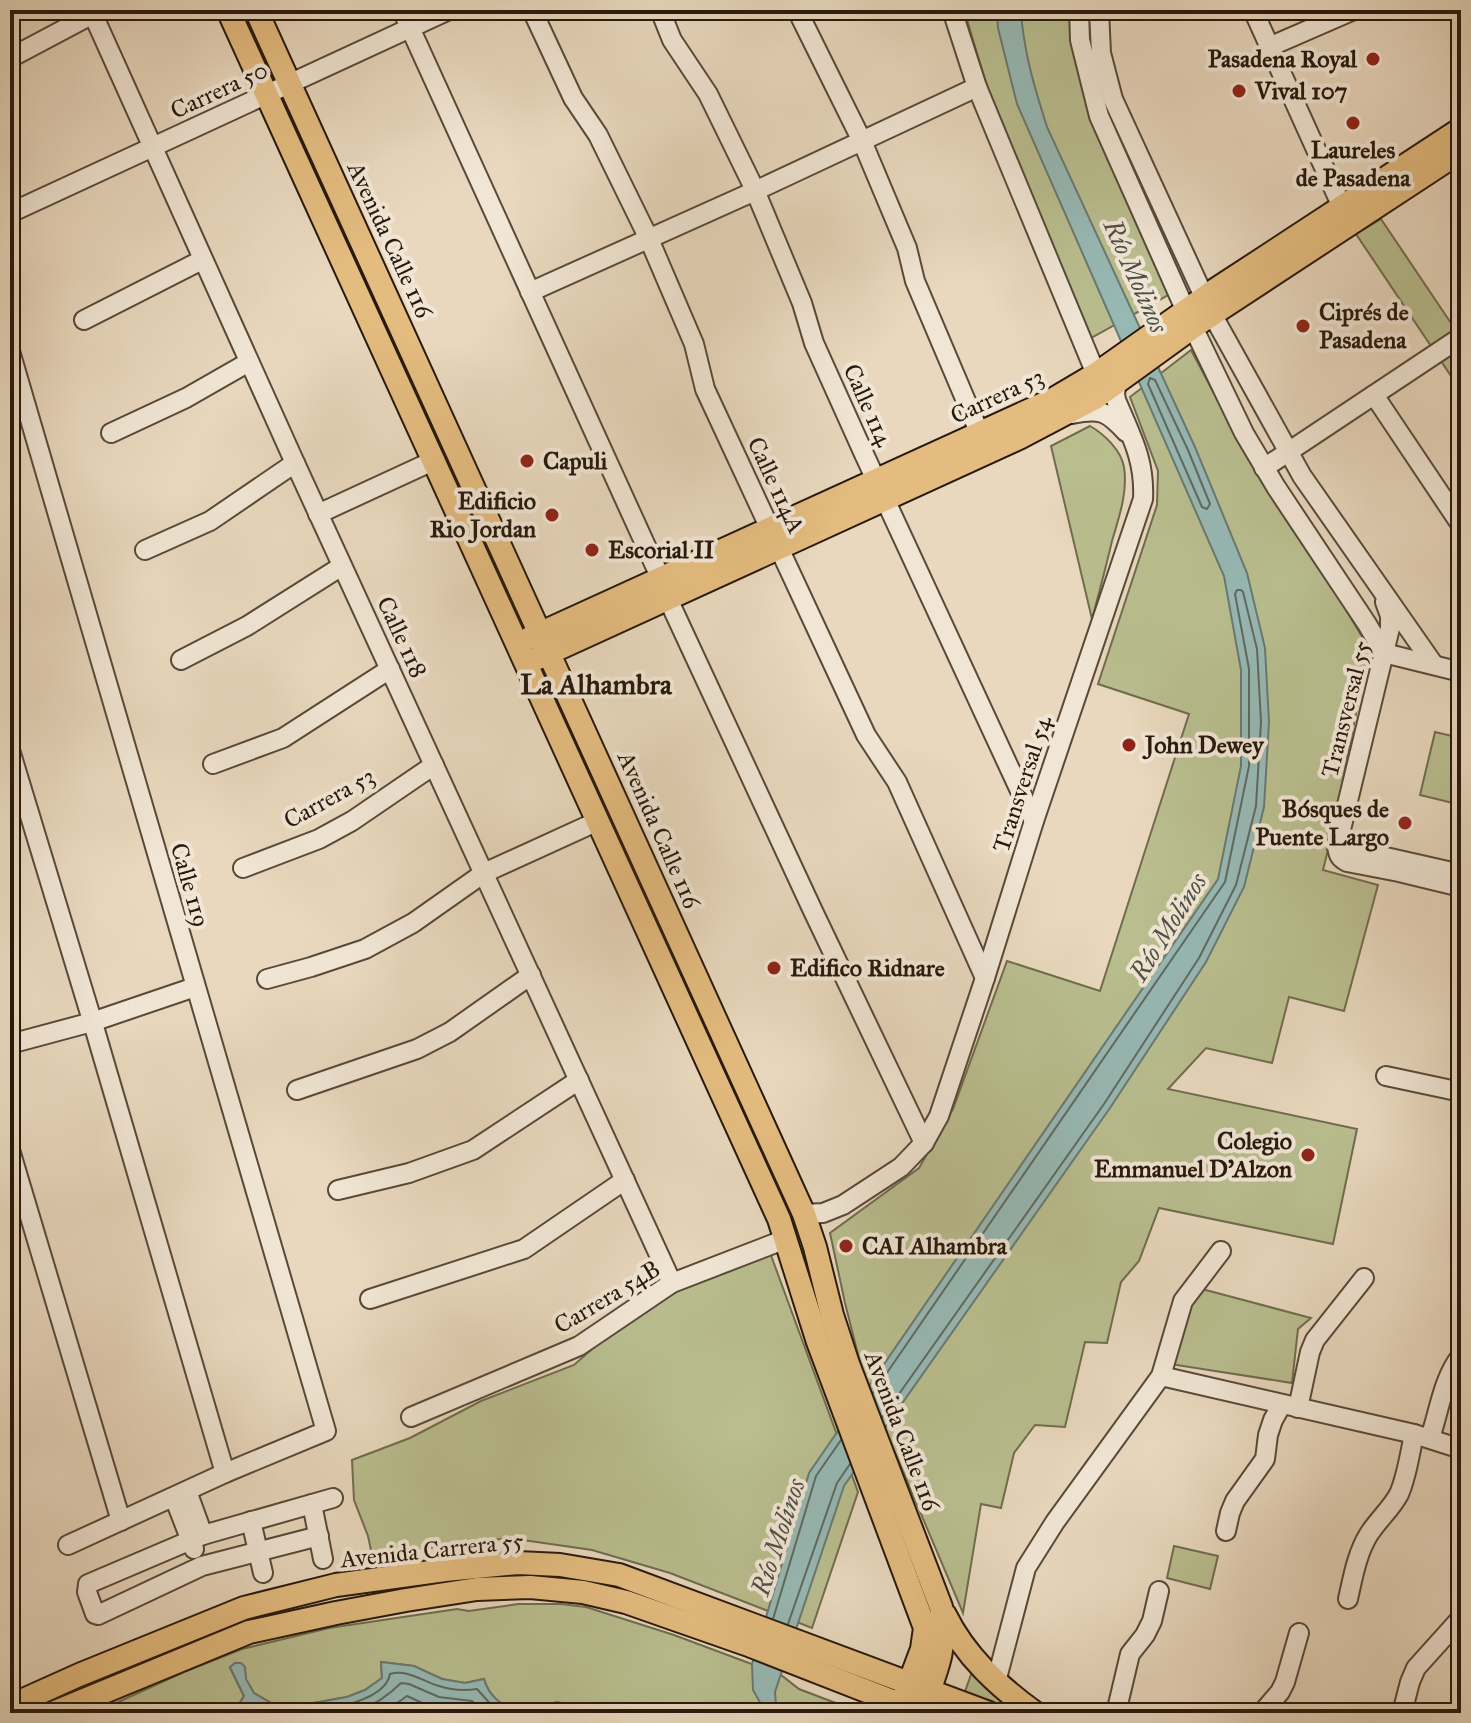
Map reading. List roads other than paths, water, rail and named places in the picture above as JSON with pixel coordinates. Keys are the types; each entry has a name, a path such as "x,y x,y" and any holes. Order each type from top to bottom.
{"main road":[{"name":"Avenida Calle 116","path":"228,10 765,1188 786,1239 815,1333 851,1401 879,1444 941,1607 945,1632 943,1644 917,1701"},
{"name":"Avenida Calle 116","path":"256,10 804,1214 832,1315 865,1464 925,1628 917,1701"},
{"name":"Carrera 53","path":"881,490 980,434 1113,373 1342,207 1461,129"},
{"name":"Carrera 53","path":"1199,312 1461,151"},
{"name":"Carrera 53","path":"522,654 881,490 1019,438 1087,403 1113,373"},
{"name":"Avenida Carrera 55","path":"10,1706 244,1608 336,1585 518,1563 560,1565 619,1575 750,1634 917,1701"},
{"name":"Avenida Carrera 55","path":"53,1713 249,1632 336,1613 477,1589 530,1587 583,1592 750,1634"},
{"path":"941,1607 961,1644 977,1663 1035,1713"},
{"path":"917,1701 989,1713"}],"street":[{"name":"Carrera 50","path":"10,213 289,84 406,19 449,10"},
{"name":"Calle 114A","path":"532,10 573,98 598,135 649,239 694,344 705,389 866,735 897,782 985,978"},
{"name":"Calle 114","path":"660,10 672,40 708,94 755,191 802,303 814,343 1034,821"},
{"path":"797,10 862,141 907,248 915,281 980,434"},
{"name":"Transversal 54","path":"924,1143 939,1116 985,978 1034,821 1143,499 1144,477 1140,456 1116,400 1113,373 977,87 952,10"},
{"path":"1079,10 1080,40 1099,116 1199,312 1302,476 1434,665"},
{"path":"1099,10 1101,53 1113,99 1244,433 1384,653 1461,672"},
{"path":"1253,10 1342,207"},
{"path":"1269,47 1354,10"},
{"path":"10,58 92,12"},
{"name":"Calle 118","path":"92,12 202,260 672,1283"},
{"path":"406,19 664,589 924,1143 901,1167 843,1205 823,1213 804,1214"},
{"path":"530,292 977,87"},
{"path":"84,320 202,260"},
{"path":"1264,468 1461,337"},
{"name":"Calle 119","path":"10,351 326,1431 225,1473"},
{"path":"111,433 186,398 249,362"},
{"path":"1374,395 1461,525"},
{"path":"1062,416 1101,411 1114,418 1131,437"},
{"path":"318,514 435,460"},
{"path":"145,550 210,521 295,463"},
{"path":"181,660 247,626 342,566"},
{"name":"Transversal 55","path":"1342,854 1390,628 1390,616 1377,585"},
{"path":"213,764 283,738 390,669"},
{"path":"10,750 225,1473 68,1545"},
{"name":"Carrera 53","path":"243,868 319,839 352,821 434,765"},
{"path":"267,979 365,949 413,923 484,873 598,821"},
{"path":"1342,854 1461,874"},
{"path":"1342,854 1461,887"},
{"path":"297,1090 417,1049 450,1032 531,975"},
{"path":"10,1044 92,1022 195,987"},
{"path":"1386,1076 1461,1092"},
{"path":"338,1190 409,1173 473,1150 579,1080"},
{"path":"10,1150 121,1521"},
{"path":"370,1299 524,1249 625,1180"},
{"path":"815,1247 823,1230 843,1205"},
{"name":"Carrera 54B","path":"411,1417 579,1346 672,1283 786,1239"},
{"path":"996,1682 1029,1563 1055,1522 1161,1376 1183,1301 1221,1251"},
{"path":"1226,1531 1235,1501 1265,1459 1273,1420 1290,1406 1315,1340 1364,1278"},
{"path":"1348,1599 1362,1548 1369,1533 1393,1505 1401,1490 1422,1436 1461,1356"},
{"path":"1161,1376 1422,1436 1461,1449"},
{"path":"180,1494 197,1537 202,1566"},
{"path":"319,1536 202,1566 98,1615 87,1592 88,1584 197,1537 333,1498"},
{"path":"312,1504 323,1559"},
{"path":"251,1521 263,1573"},
{"path":"133,1564 145,1593"},
{"path":"10,1588 10,1596"},
{"path":"1116,1713 1130,1654 1152,1621 1159,1591"},
{"path":"1402,1713 1416,1668 1461,1618"},
{"path":"977,1663 994,1652 1009,1631"},
{"path":"1262,1713 1285,1682 1299,1633"}],"water":[{"path":"997,10 1021,10 1027,55 1047,127 1195,447 1247,573 1265,648 1269,722 1264,807 1244,887 1206,962 1110,1108 844,1486 775,1692 776,1705 781,1713 766,1713 753,1690 752,1664 809,1473 1218,879 1241,766 1241,670 1224,576 1017,104 998,28"},
{"path":"381,1662 414,1666 442,1679 465,1683 484,1679 496,1699 517,1713 226,1713 236,1709 244,1696 230,1667 235,1663 245,1667 246,1679 254,1693 273,1704 291,1707 347,1697 365,1690 382,1678"}],"place":[{"name":"Pasadena Royal","path":"1373,59"},
{"name":"Vival 107","path":"1239,91"},
{"name":"Laureles de Pasadena","path":"1353,123"},
{"name":"Ciprés de Pasadena","path":"1303,326"},
{"name":"Capuli","path":"527,461"},
{"name":"Edificio Rio Jordan","path":"552,515"},
{"name":"Escorial II","path":"592,550"},
{"name":"John Dewey","path":"1129,745"},
{"name":"Bósques de Puente Largo","path":"1405,823"},
{"name":"Edifico Ridnare","path":"774,968"},
{"name":"Colegio Emmanuel D'Alzon","path":"1308,1155"},
{"name":"CAI Alhambra","path":"846,1246"}],"district":[{"name":"La Alhambra","path":"596,684"}],"water label":[{"name":"Río Molinos","path":"1136,276"},
{"name":"Río Molinos","path":"1168,927"},
{"name":"Río Molinos","path":"778,1537"}]}
